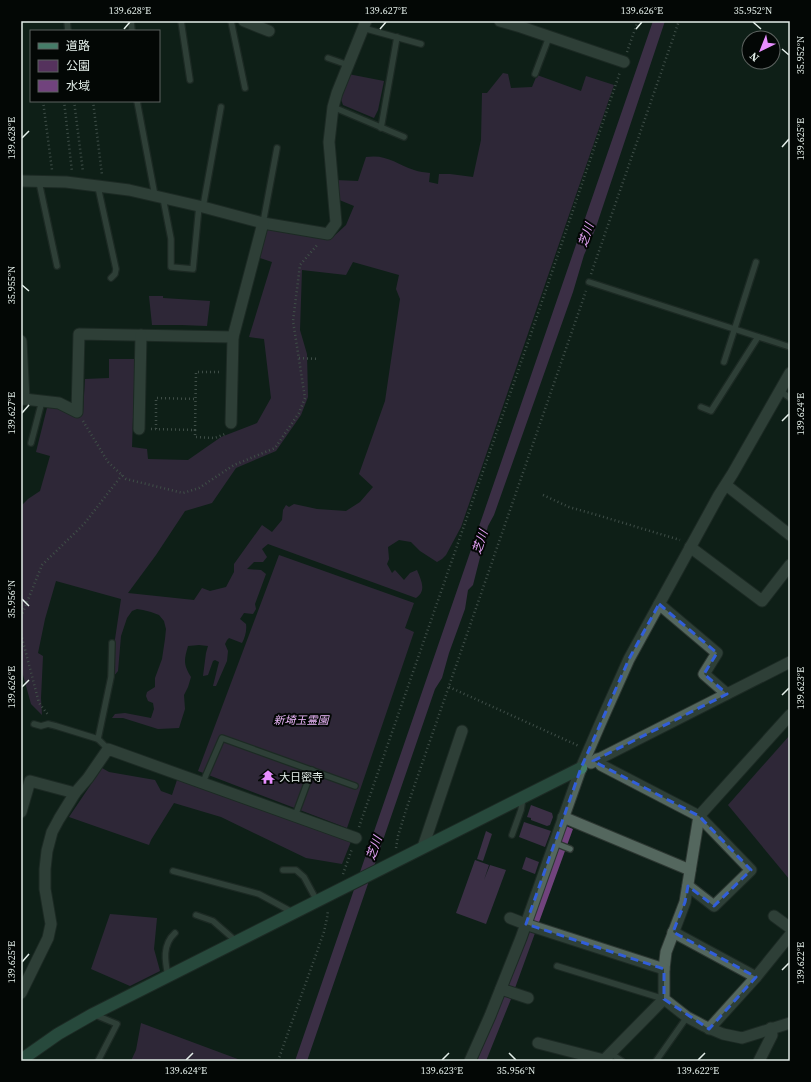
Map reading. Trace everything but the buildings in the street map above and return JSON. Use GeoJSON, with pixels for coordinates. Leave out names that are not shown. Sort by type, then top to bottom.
{"type":"FeatureCollection","features":[{"type":"Feature","properties":{"kind":"street"},"geometry":{"type":"LineString","coordinates":[[244,21],[269,30]]}},
{"type":"Feature","properties":{"kind":"street"},"geometry":{"type":"LineString","coordinates":[[500,21],[624,62]]}},
{"type":"Feature","properties":{"kind":"street"},"geometry":{"type":"LineString","coordinates":[[21,181],[85,184],[129,190],[263,223],[328,234],[336,223],[329,142],[333,108],[337,93],[365,25]]}},
{"type":"Feature","properties":{"kind":"street"},"geometry":{"type":"LineString","coordinates":[[231,423],[233,337],[263,223]]}},
{"type":"Feature","properties":{"kind":"street"},"geometry":{"type":"LineString","coordinates":[[21,341],[22,399],[59,403],[77,412],[79,334],[233,337]]}},
{"type":"Feature","properties":{"kind":"street"},"geometry":{"type":"LineString","coordinates":[[139,429],[141,335]]}},
{"type":"Feature","properties":{"kind":"street"},"geometry":{"type":"LineString","coordinates":[[470,1061],[502,989],[581,768],[629,659],[691,545],[790,373]]}},
{"type":"Feature","properties":{"kind":"street"},"geometry":{"type":"LineString","coordinates":[[726,485],[790,534]]}},
{"type":"Feature","properties":{"kind":"street"},"geometry":{"type":"LineString","coordinates":[[691,545],[762,601],[790,565]]}},
{"type":"Feature","properties":{"kind":"street"},"geometry":{"type":"LineString","coordinates":[[659,604],[717,653],[704,674],[727,694]]}},
{"type":"Feature","properties":{"kind":"street"},"geometry":{"type":"LineString","coordinates":[[21,1060],[58,1034],[93,1014],[790,662]]}},
{"type":"Feature","properties":{"kind":"street"},"geometry":{"type":"LineString","coordinates":[[538,1043],[606,1058],[664,999],[664,969],[666,952],[685,902],[699,816],[790,715]]}},
{"type":"Feature","properties":{"kind":"street"},"geometry":{"type":"LineString","coordinates":[[423,848],[462,731]]}},
{"type":"Feature","properties":{"kind":"street"},"geometry":{"type":"LineString","coordinates":[[21,993],[48,938],[51,924],[45,869],[52,832],[75,794],[108,749],[356,838]]}},
{"type":"Feature","properties":{"kind":"street"},"geometry":{"type":"LineString","coordinates":[[597,759],[601,766],[699,816],[751,870],[714,906],[688,886]]}},
{"type":"Feature","properties":{"kind":"street"},"geometry":{"type":"LineString","coordinates":[[21,812],[30,781],[75,794]]}},
{"type":"Feature","properties":{"kind":"street"},"geometry":{"type":"LineString","coordinates":[[564,818],[690,870]]}},
{"type":"Feature","properties":{"kind":"street"},"geometry":{"type":"LineString","coordinates":[[774,916],[790,928]]}},
{"type":"Feature","properties":{"kind":"street"},"geometry":{"type":"LineString","coordinates":[[510,918],[664,969]]}},
{"type":"Feature","properties":{"kind":"street"},"geometry":{"type":"LineString","coordinates":[[673,932],[756,977]]}},
{"type":"Feature","properties":{"kind":"street"},"geometry":{"type":"LineString","coordinates":[[709,1028],[756,977],[790,935]]}},
{"type":"Feature","properties":{"kind":"street"},"geometry":{"type":"LineString","coordinates":[[502,989],[524,997]]}},
{"type":"Feature","properties":{"kind":"street"},"geometry":{"type":"LineString","coordinates":[[664,999],[687,1017],[723,1034],[742,1038],[790,1023]]}},
{"type":"Feature","properties":{"kind":"street"},"geometry":{"type":"LineString","coordinates":[[759,1061],[772,1035],[771,1028]]}},
{"type":"Feature","properties":{"kind":"lane"},"geometry":{"type":"LineString","coordinates":[[181,21],[190,80]]}},
{"type":"Feature","properties":{"kind":"lane"},"geometry":{"type":"LineString","coordinates":[[231,21],[245,88]]}},
{"type":"Feature","properties":{"kind":"lane"},"geometry":{"type":"LineString","coordinates":[[365,25],[421,44]]}},
{"type":"Feature","properties":{"kind":"lane"},"geometry":{"type":"LineString","coordinates":[[382,128],[397,37]]}},
{"type":"Feature","properties":{"kind":"lane"},"geometry":{"type":"LineString","coordinates":[[535,74],[549,37]]}},
{"type":"Feature","properties":{"kind":"lane"},"geometry":{"type":"LineString","coordinates":[[328,58],[348,65]]}},
{"type":"Feature","properties":{"kind":"lane"},"geometry":{"type":"LineString","coordinates":[[137,102],[170,240],[171,267],[193,269],[201,207],[221,107]]}},
{"type":"Feature","properties":{"kind":"lane"},"geometry":{"type":"LineString","coordinates":[[333,108],[404,137]]}},
{"type":"Feature","properties":{"kind":"lane"},"geometry":{"type":"LineString","coordinates":[[263,223],[277,148]]}},
{"type":"Feature","properties":{"kind":"lane"},"geometry":{"type":"LineString","coordinates":[[39,182],[57,266]]}},
{"type":"Feature","properties":{"kind":"lane"},"geometry":{"type":"LineString","coordinates":[[101,187],[116,269],[115,274],[110,278]]}},
{"type":"Feature","properties":{"kind":"lane"},"geometry":{"type":"LineString","coordinates":[[724,362],[756,262]]}},
{"type":"Feature","properties":{"kind":"lane"},"geometry":{"type":"LineString","coordinates":[[589,282],[790,347]]}},
{"type":"Feature","properties":{"kind":"lane"},"geometry":{"type":"LineString","coordinates":[[701,407],[710,411],[758,337]]}},
{"type":"Feature","properties":{"kind":"lane"},"geometry":{"type":"LineString","coordinates":[[780,391],[790,398]]}},
{"type":"Feature","properties":{"kind":"lane"},"geometry":{"type":"LineString","coordinates":[[31,443],[42,401]]}},
{"type":"Feature","properties":{"kind":"lane"},"geometry":{"type":"LineString","coordinates":[[98,739],[111,677],[112,643]]}},
{"type":"Feature","properties":{"kind":"lane"},"geometry":{"type":"LineString","coordinates":[[34,724],[41,726],[48,724],[98,739],[108,749]]}},
{"type":"Feature","properties":{"kind":"lane"},"geometry":{"type":"LineString","coordinates":[[203,782],[222,738],[355,786]]}},
{"type":"Feature","properties":{"kind":"lane"},"geometry":{"type":"LineString","coordinates":[[295,816],[312,770]]}},
{"type":"Feature","properties":{"kind":"lane"},"geometry":{"type":"LineString","coordinates":[[512,834],[521,810],[523,798]]}},
{"type":"Feature","properties":{"kind":"lane"},"geometry":{"type":"LineString","coordinates":[[555,843],[570,849]]}},
{"type":"Feature","properties":{"kind":"lane"},"geometry":{"type":"LineString","coordinates":[[173,870],[259,894],[294,913]]}},
{"type":"Feature","properties":{"kind":"lane"},"geometry":{"type":"LineString","coordinates":[[283,870],[296,870],[304,877],[317,902]]}},
{"type":"Feature","properties":{"kind":"lane"},"geometry":{"type":"LineString","coordinates":[[196,915],[213,921],[237,942]]}},
{"type":"Feature","properties":{"kind":"lane"},"geometry":{"type":"LineString","coordinates":[[168,976],[165,958],[166,945],[170,937],[175,933]]}},
{"type":"Feature","properties":{"kind":"lane"},"geometry":{"type":"LineString","coordinates":[[558,966],[664,999]]}},
{"type":"Feature","properties":{"kind":"lane"},"geometry":{"type":"LineString","coordinates":[[93,1014],[117,1024],[98,1061]]}},
{"type":"Feature","properties":{"kind":"lane"},"geometry":{"type":"LineString","coordinates":[[656,1061],[687,1017]]}},
{"type":"Feature","properties":{"kind":"lane"},"geometry":{"type":"LineString","coordinates":[[606,1058],[622,1061]]}},
{"type":"Feature","properties":{"kind":"path"},"geometry":{"type":"LineString","coordinates":[[278,1061],[324,932],[335,892],[356,838],[638,21]]}},
{"type":"Feature","properties":{"kind":"path"},"geometry":{"type":"LineString","coordinates":[[390,864],[404,816],[679,21]]}},
{"type":"Feature","properties":{"kind":"path"},"geometry":{"type":"LineString","coordinates":[[43,102],[53,173],[51,182]]}},
{"type":"Feature","properties":{"kind":"path"},"geometry":{"type":"LineString","coordinates":[[64,102],[73,183]]}},
{"type":"Feature","properties":{"kind":"path"},"geometry":{"type":"LineString","coordinates":[[74,102],[85,184]]}},
{"type":"Feature","properties":{"kind":"path"},"geometry":{"type":"LineString","coordinates":[[93,102],[101,187]]}},
{"type":"Feature","properties":{"kind":"path"},"geometry":{"type":"LineString","coordinates":[[77,412],[108,462],[126,479],[183,493],[199,488],[234,465],[275,448],[299,413],[305,398],[300,358],[293,321],[300,265],[317,246]]}},
{"type":"Feature","properties":{"kind":"path"},"geometry":{"type":"LineString","coordinates":[[300,358],[319,359]]}},
{"type":"Feature","properties":{"kind":"path"},"geometry":{"type":"LineString","coordinates":[[231,423],[224,435],[215,438],[195,437],[196,372],[232,371]]}},
{"type":"Feature","properties":{"kind":"path"},"geometry":{"type":"LineString","coordinates":[[156,429],[156,398],[196,399]]}},
{"type":"Feature","properties":{"kind":"path"},"geometry":{"type":"LineString","coordinates":[[139,429],[195,430]]}},
{"type":"Feature","properties":{"kind":"path"},"geometry":{"type":"LineString","coordinates":[[21,617],[42,565],[84,524],[122,475]]}},
{"type":"Feature","properties":{"kind":"path"},"geometry":{"type":"LineString","coordinates":[[543,495],[569,507],[691,545]]}},
{"type":"Feature","properties":{"kind":"path"},"geometry":{"type":"LineString","coordinates":[[21,634],[39,703],[56,726]]}},
{"type":"Feature","properties":{"kind":"path"},"geometry":{"type":"LineString","coordinates":[[449,687],[589,750]]}},
{"type":"Feature","properties":{"kind":"highlighted area"},"geometry":{"type":"Polygon","coordinates":[[[659,604],[717,653],[704,674],[727,694],[593,761],[699,816],[751,870],[714,906],[688,886],[685,902],[673,932],[756,977],[709,1029],[664,999],[664,969],[526,924],[581,768],[629,659],[659,604]]]}},
{"type":"Feature","properties":{"kind":"green space"},"geometry":{"type":"Polygon","coordinates":[[[503,73],[508,74],[511,88],[532,87],[537,75],[581,91],[586,76],[614,85],[461,527],[446,555],[437,562],[420,551],[411,542],[399,540],[388,547],[389,559],[387,564],[392,573],[395,570],[404,580],[410,573],[417,570],[422,585],[419,595],[416,598],[268,544],[262,549],[267,557],[263,562],[254,562],[247,569],[261,570],[266,574],[255,604],[256,609],[253,614],[244,613],[240,619],[246,624],[246,634],[242,643],[229,638],[227,640],[225,644],[228,651],[227,661],[216,686],[213,686],[219,662],[215,660],[213,661],[208,675],[203,676],[208,646],[188,646],[185,662],[191,677],[184,695],[185,709],[179,728],[158,729],[123,718],[112,718],[115,714],[125,713],[151,718],[154,709],[153,703],[148,701],[146,696],[147,692],[155,687],[155,678],[162,659],[166,629],[164,621],[159,615],[151,612],[137,609],[132,611],[127,618],[121,636],[118,671],[113,677],[114,646],[121,599],[56,581],[45,619],[38,653],[43,656],[41,698],[42,715],[31,704],[21,668],[21,506],[40,491],[50,456],[36,452],[48,404],[75,415],[83,413],[85,379],[109,378],[109,359],[135,359],[132,447],[147,449],[148,459],[188,460],[221,437],[257,423],[271,398],[264,339],[249,337],[272,262],[260,258],[267,227],[333,237],[346,225],[354,206],[337,199],[335,180],[358,181],[366,157],[373,156],[386,158],[416,171],[430,173],[429,182],[438,184],[439,174],[473,177],[481,140],[482,93],[487,93],[503,73]],[[353,262],[346,275],[302,270],[300,330],[307,354],[308,397],[301,415],[276,451],[236,468],[212,503],[185,511],[156,555],[128,593],[194,600],[202,588],[210,591],[226,587],[234,572],[234,564],[262,525],[272,532],[282,520],[283,510],[286,505],[289,507],[294,504],[317,509],[346,511],[360,502],[373,487],[359,474],[385,401],[400,299],[396,289],[399,275],[353,262]]]}},
{"type":"Feature","properties":{"kind":"green space"},"geometry":{"type":"Polygon","coordinates":[[[348,74],[384,81],[378,110],[374,118],[343,105],[340,96],[348,74]]]}},
{"type":"Feature","properties":{"kind":"green space"},"geometry":{"type":"Polygon","coordinates":[[[149,296],[210,301],[207,326],[152,325],[149,296]]]}},
{"type":"Feature","properties":{"kind":"green space","name":"新埼玉霊園"},"geometry":{"type":"Polygon","coordinates":[[[279,555],[414,603],[405,628],[414,632],[347,828],[198,771],[279,555]]]}},
{"type":"Feature","properties":{"kind":"green space"},"geometry":{"type":"Polygon","coordinates":[[[790,735],[790,880],[728,805],[790,735]]]}},
{"type":"Feature","properties":{"kind":"green space"},"geometry":{"type":"Polygon","coordinates":[[[102,768],[109,772],[155,780],[161,791],[172,795],[178,777],[352,839],[342,864],[306,858],[221,817],[174,803],[149,845],[69,817],[102,768]]]}},
{"type":"Feature","properties":{"kind":"green space"},"geometry":{"type":"Polygon","coordinates":[[[110,914],[157,918],[154,949],[160,971],[130,986],[91,969],[110,914]]]}},
{"type":"Feature","properties":{"kind":"green space"},"geometry":{"type":"Polygon","coordinates":[[[141,1023],[243,1061],[131,1061],[136,1050],[141,1023]]]}},
{"type":"Feature","properties":{"kind":"water","name":"芝川"},"geometry":{"type":"Polygon","coordinates":[[[653,21],[665,21],[595,230],[584,255],[573,292],[494,515],[488,526],[473,585],[468,590],[465,609],[449,653],[442,678],[435,689],[307,1061],[295,1061],[653,21]]]}},
{"type":"Feature","properties":{"kind":"water"},"geometry":{"type":"Polygon","coordinates":[[[531,805],[552,813],[553,817],[550,825],[547,826],[527,817],[531,805]]]}},
{"type":"Feature","properties":{"kind":"water"},"geometry":{"type":"Polygon","coordinates":[[[524,822],[551,831],[545,847],[519,837],[524,822]]]}},
{"type":"Feature","properties":{"kind":"water"},"geometry":{"type":"Polygon","coordinates":[[[566,826],[573,829],[511,999],[486,1061],[477,1061],[534,915],[566,826]]]}},
{"type":"Feature","properties":{"kind":"water"},"geometry":{"type":"Polygon","coordinates":[[[486,831],[492,834],[483,861],[477,859],[486,831]]]}},
{"type":"Feature","properties":{"kind":"water"},"geometry":{"type":"Polygon","coordinates":[[[526,857],[539,862],[535,874],[522,869],[526,857]]]}},
{"type":"Feature","properties":{"kind":"water"},"geometry":{"type":"Polygon","coordinates":[[[475,860],[489,865],[484,880],[490,865],[506,870],[486,924],[456,913],[475,860]]]}},
{"type":"Feature","properties":{"kind":"place","name":"大日密寺"},"geometry":{"type":"Point","coordinates":[268,777]}}]}
